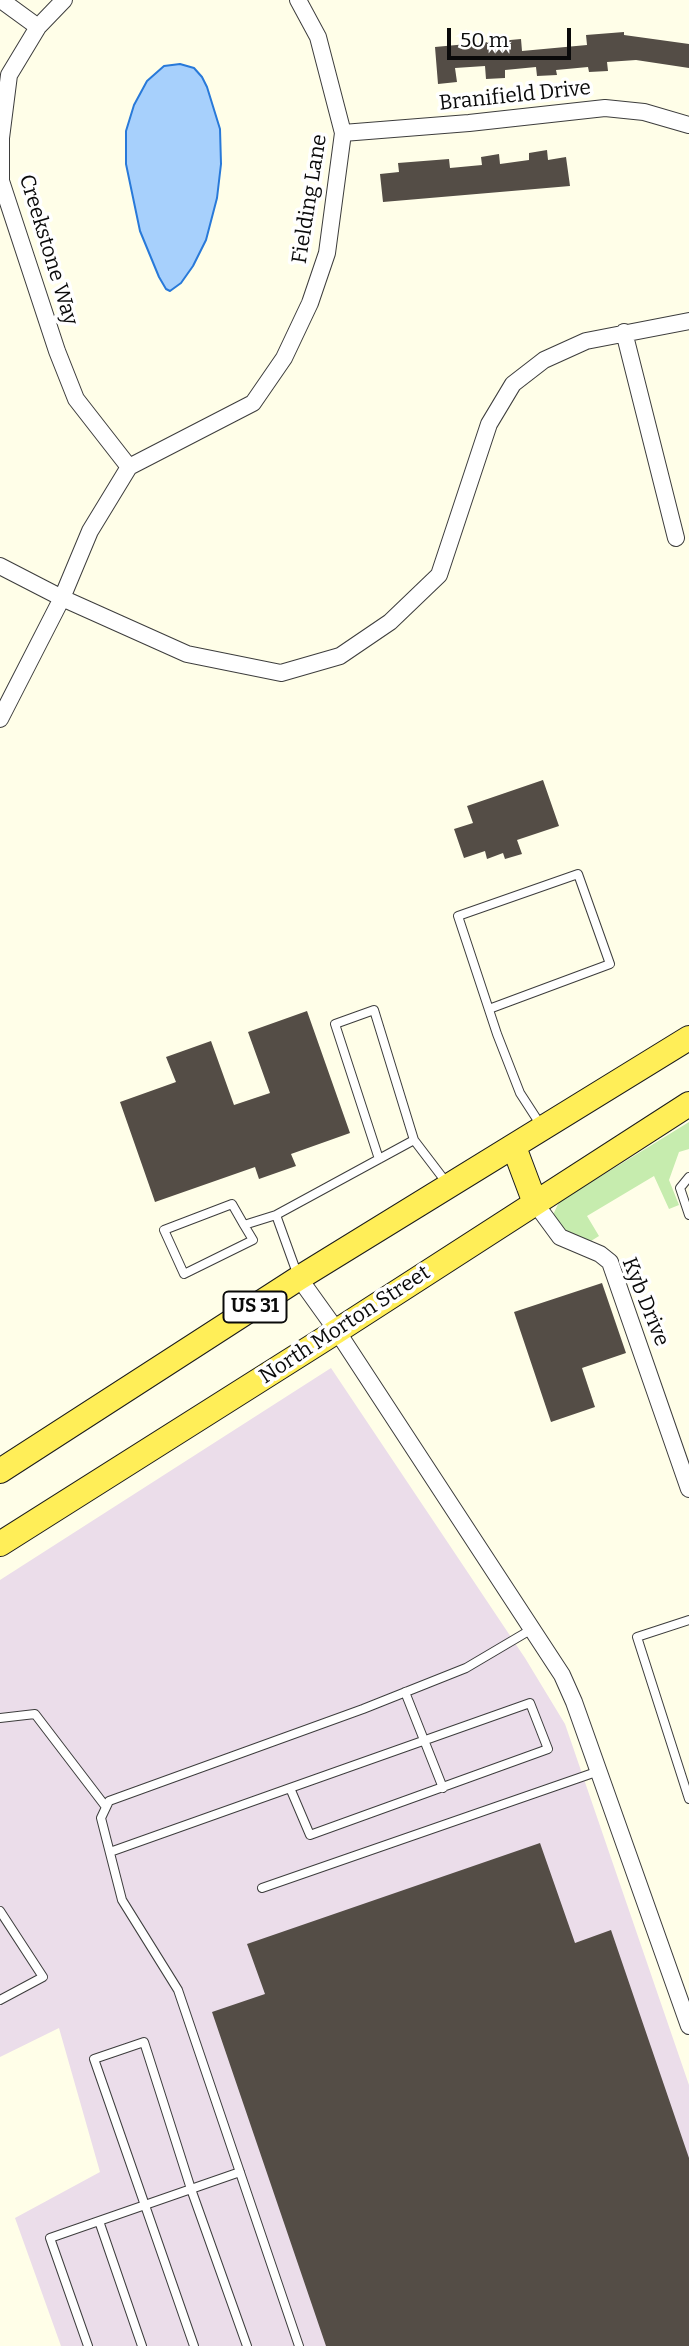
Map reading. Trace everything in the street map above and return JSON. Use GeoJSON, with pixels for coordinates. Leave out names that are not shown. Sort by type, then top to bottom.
{"type":"FeatureCollection","features":[{"type":"Feature","properties":{"kind":"main road","name":"US 31"},"geometry":{"type":"LineString","coordinates":[[0,1471],[299,1278],[689,1038]]}},
{"type":"Feature","properties":{"kind":"main road","name":"North Morton Street"},"geometry":{"type":"LineString","coordinates":[[0,1544],[689,1104]]}},
{"type":"Feature","properties":{"kind":"main road"},"geometry":{"type":"LineString","coordinates":[[514,1147],[535,1203]]}},
{"type":"Feature","properties":{"kind":"street"},"geometry":{"type":"LineString","coordinates":[[1,0],[38,26]]}},
{"type":"Feature","properties":{"kind":"street","name":"Creekstone Way"},"geometry":{"type":"LineString","coordinates":[[64,0],[38,26],[9,75],[1,138],[1,181],[57,351],[76,399],[129,467]]}},
{"type":"Feature","properties":{"kind":"street","name":"Fielding Lane"},"geometry":{"type":"LineString","coordinates":[[129,467],[253,403],[284,358],[310,303],[327,253],[343,133],[318,37],[299,0]]}},
{"type":"Feature","properties":{"kind":"street","name":"Branifield Drive"},"geometry":{"type":"LineString","coordinates":[[343,133],[605,108],[644,112],[689,125]]}},
{"type":"Feature","properties":{"kind":"street"},"geometry":{"type":"LineString","coordinates":[[0,566],[62,598],[187,654],[281,673],[340,656],[390,622],[439,575],[489,424],[513,384],[544,360],[586,341],[689,321]]}},
{"type":"Feature","properties":{"kind":"street"},"geometry":{"type":"LineString","coordinates":[[625,332],[676,538]]}},
{"type":"Feature","properties":{"kind":"street"},"geometry":{"type":"LineString","coordinates":[[0,719],[62,598],[90,531],[129,467]]}},
{"type":"Feature","properties":{"kind":"street","name":"Kyb Drive"},"geometry":{"type":"LineString","coordinates":[[535,1203],[559,1237],[600,1254],[610,1262],[689,1489]]}},
{"type":"Feature","properties":{"kind":"street"},"geometry":{"type":"LineString","coordinates":[[299,1278],[534,1628],[562,1675],[599,1771],[689,2026]]}},
{"type":"Feature","properties":{"kind":"lane"},"geometry":{"type":"LineString","coordinates":[[489,1009],[610,964],[578,874],[458,916],[489,1009],[520,1093],[544,1129]]}},
{"type":"Feature","properties":{"kind":"lane"},"geometry":{"type":"LineString","coordinates":[[379,1159],[335,1024],[374,1010],[414,1140],[450,1187]]}},
{"type":"Feature","properties":{"kind":"lane"},"geometry":{"type":"LineString","coordinates":[[244,1224],[276,1214],[414,1140]]}},
{"type":"Feature","properties":{"kind":"lane"},"geometry":{"type":"LineString","coordinates":[[689,1177],[680,1188],[689,1215]]}},
{"type":"Feature","properties":{"kind":"lane"},"geometry":{"type":"LineString","coordinates":[[232,1204],[244,1224],[253,1240],[184,1274],[164,1230],[232,1204]]}},
{"type":"Feature","properties":{"kind":"lane"},"geometry":{"type":"LineString","coordinates":[[276,1214],[299,1278]]}},
{"type":"Feature","properties":{"kind":"lane"},"geometry":{"type":"LineString","coordinates":[[689,1620],[636,1637],[689,1798]]}},
{"type":"Feature","properties":{"kind":"lane"},"geometry":{"type":"LineString","coordinates":[[299,2346],[178,1990],[122,1900],[101,1818],[108,1801],[466,1668],[534,1628]]}},
{"type":"Feature","properties":{"kind":"lane"},"geometry":{"type":"LineString","coordinates":[[405,1692],[443,1787]]}},
{"type":"Feature","properties":{"kind":"lane"},"geometry":{"type":"LineString","coordinates":[[110,1852],[290,1788],[530,1703],[548,1749],[310,1835],[290,1788]]}},
{"type":"Feature","properties":{"kind":"lane"},"geometry":{"type":"LineString","coordinates":[[0,1718],[35,1714],[106,1807]]}},
{"type":"Feature","properties":{"kind":"lane"},"geometry":{"type":"LineString","coordinates":[[262,1888],[599,1771]]}},
{"type":"Feature","properties":{"kind":"lane"},"geometry":{"type":"LineString","coordinates":[[0,1911],[43,1977],[0,2000]]}},
{"type":"Feature","properties":{"kind":"lane"},"geometry":{"type":"LineString","coordinates":[[194,2346],[94,2059],[144,2042],[191,2189],[247,2346]]}},
{"type":"Feature","properties":{"kind":"lane"},"geometry":{"type":"LineString","coordinates":[[88,2346],[50,2238],[240,2172]]}},
{"type":"Feature","properties":{"kind":"lane"},"geometry":{"type":"LineString","coordinates":[[99,2221],[142,2346]]}},
{"type":"Feature","properties":{"kind":"shaded area"},"geometry":{"type":"Polygon","coordinates":[[[331,1368],[525,1658],[565,1724],[689,2085],[689,2346],[61,2346],[15,2218],[100,2172],[59,2028],[0,2057],[0,1580],[331,1368]]]}},
{"type":"Feature","properties":{"kind":"green space"},"geometry":{"type":"Polygon","coordinates":[[[689,1122],[689,1149],[679,1152],[669,1180],[679,1205],[669,1209],[654,1176],[587,1216],[599,1236],[591,1241],[560,1232],[552,1217],[559,1202],[689,1122]]]}},
{"type":"Feature","properties":{"kind":"water"},"geometry":{"type":"Polygon","coordinates":[[[180,64],[194,68],[207,87],[220,129],[221,164],[217,198],[206,240],[181,283],[170,291],[159,277],[140,231],[126,164],[126,131],[134,105],[147,81],[164,66],[180,64]]]}},
{"type":"Feature","properties":{"kind":"building"},"geometry":{"type":"Polygon","coordinates":[[[624,32],[624,35],[689,44],[689,68],[636,60],[607,62],[608,71],[589,72],[588,67],[556,70],[557,75],[537,76],[536,67],[505,70],[505,78],[486,79],[485,66],[455,68],[457,82],[438,84],[435,47],[521,39],[522,51],[587,45],[586,35],[624,32]]]}},
{"type":"Feature","properties":{"kind":"building"},"geometry":{"type":"Polygon","coordinates":[[[547,150],[548,160],[566,157],[570,186],[383,202],[380,174],[399,172],[398,163],[449,159],[450,168],[482,165],[481,157],[499,154],[500,164],[529,160],[529,153],[547,150]]]}},
{"type":"Feature","properties":{"kind":"building"},"geometry":{"type":"Polygon","coordinates":[[[543,780],[559,826],[517,840],[522,854],[505,859],[503,853],[487,859],[485,851],[464,858],[454,829],[473,823],[467,806],[543,780]]]}},
{"type":"Feature","properties":{"kind":"building"},"geometry":{"type":"Polygon","coordinates":[[[307,1011],[350,1133],[291,1154],[296,1166],[259,1179],[255,1167],[155,1202],[120,1102],[176,1082],[166,1057],[211,1041],[234,1105],[270,1093],[248,1032],[307,1011]]]}},
{"type":"Feature","properties":{"kind":"building"},"geometry":{"type":"Polygon","coordinates":[[[602,1283],[626,1353],[582,1368],[595,1407],[551,1422],[514,1312],[602,1283]]]}},
{"type":"Feature","properties":{"kind":"building"},"geometry":{"type":"Polygon","coordinates":[[[540,1843],[575,1943],[611,1930],[689,2158],[689,2346],[326,2346],[212,2012],[265,1994],[247,1944],[540,1843]]]}}]}
